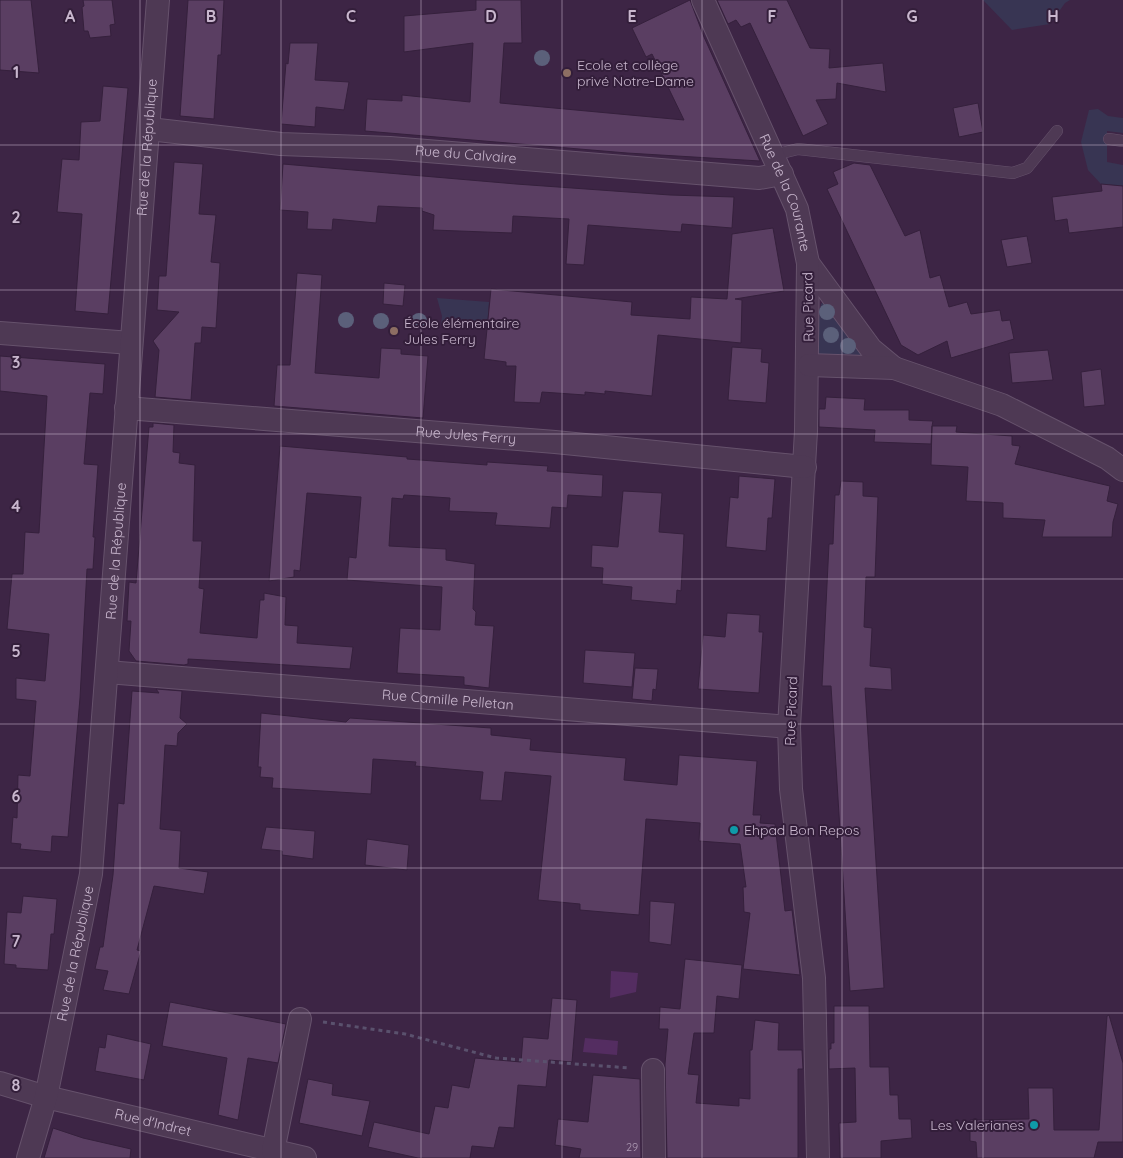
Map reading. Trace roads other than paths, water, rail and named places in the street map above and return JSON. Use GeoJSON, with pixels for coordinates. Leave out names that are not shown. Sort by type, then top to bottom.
{"type":"FeatureCollection","features":[{"type":"Feature","properties":{"kind":"street","name":"Rue de la République"},"geometry":{"type":"LineString","coordinates":[[28,1158],[46,1097],[91,874],[158,0]]}},
{"type":"Feature","properties":{"kind":"street","name":"Rue de la Courante"},"geometry":{"type":"LineString","coordinates":[[703,0],[797,209],[808,263],[871,349],[894,368]]}},
{"type":"Feature","properties":{"kind":"street","name":"Rue du Calvaire"},"geometry":{"type":"LineString","coordinates":[[149,130],[281,144],[390,148],[759,178],[778,164]]}},
{"type":"Feature","properties":{"kind":"street","name":"Rue Picard"},"geometry":{"type":"LineString","coordinates":[[808,263],[809,365],[805,467],[789,727],[791,789],[814,978],[818,1158]]}},
{"type":"Feature","properties":{"kind":"street"},"geometry":{"type":"LineString","coordinates":[[0,333],[131,343]]}},
{"type":"Feature","properties":{"kind":"street","name":"Rue de la Courante"},"geometry":{"type":"LineString","coordinates":[[809,365],[894,368],[1002,405],[1107,458],[1123,470]]}},
{"type":"Feature","properties":{"kind":"street","name":"Rue Jules Ferry"},"geometry":{"type":"LineString","coordinates":[[126,408],[555,442],[805,467]]}},
{"type":"Feature","properties":{"kind":"street","name":"Rue Camille Pelletan"},"geometry":{"type":"LineString","coordinates":[[107,672],[789,727]]}},
{"type":"Feature","properties":{"kind":"street"},"geometry":{"type":"LineString","coordinates":[[273,1151],[300,1019]]}},
{"type":"Feature","properties":{"kind":"street"},"geometry":{"type":"LineString","coordinates":[[653,1070],[654,1158]]}},
{"type":"Feature","properties":{"kind":"street","name":"Rue d'Indret"},"geometry":{"type":"LineString","coordinates":[[0,1083],[46,1097],[305,1158]]}},
{"type":"Feature","properties":{"kind":"lane"},"geometry":{"type":"LineString","coordinates":[[778,164],[798,149],[1013,173],[1027,168],[1057,131]]}},
{"type":"Feature","properties":{"kind":"lane"},"geometry":{"type":"LineString","coordinates":[[1109,140],[1123,142]]}},
{"type":"Feature","properties":{"kind":"place","name":"Ecole et collège privé Notre-Dame"},"geometry":{"type":"Point","coordinates":[567,73]}},
{"type":"Feature","properties":{"kind":"place","name":"École élémentaire Jules Ferry"},"geometry":{"type":"Point","coordinates":[394,331]}},
{"type":"Feature","properties":{"kind":"place","name":"Ehpad Bon Repos"},"geometry":{"type":"Point","coordinates":[734,830]}},
{"type":"Feature","properties":{"kind":"place","name":"Les Valerianes"},"geometry":{"type":"Point","coordinates":[1034,1125]}}]}
